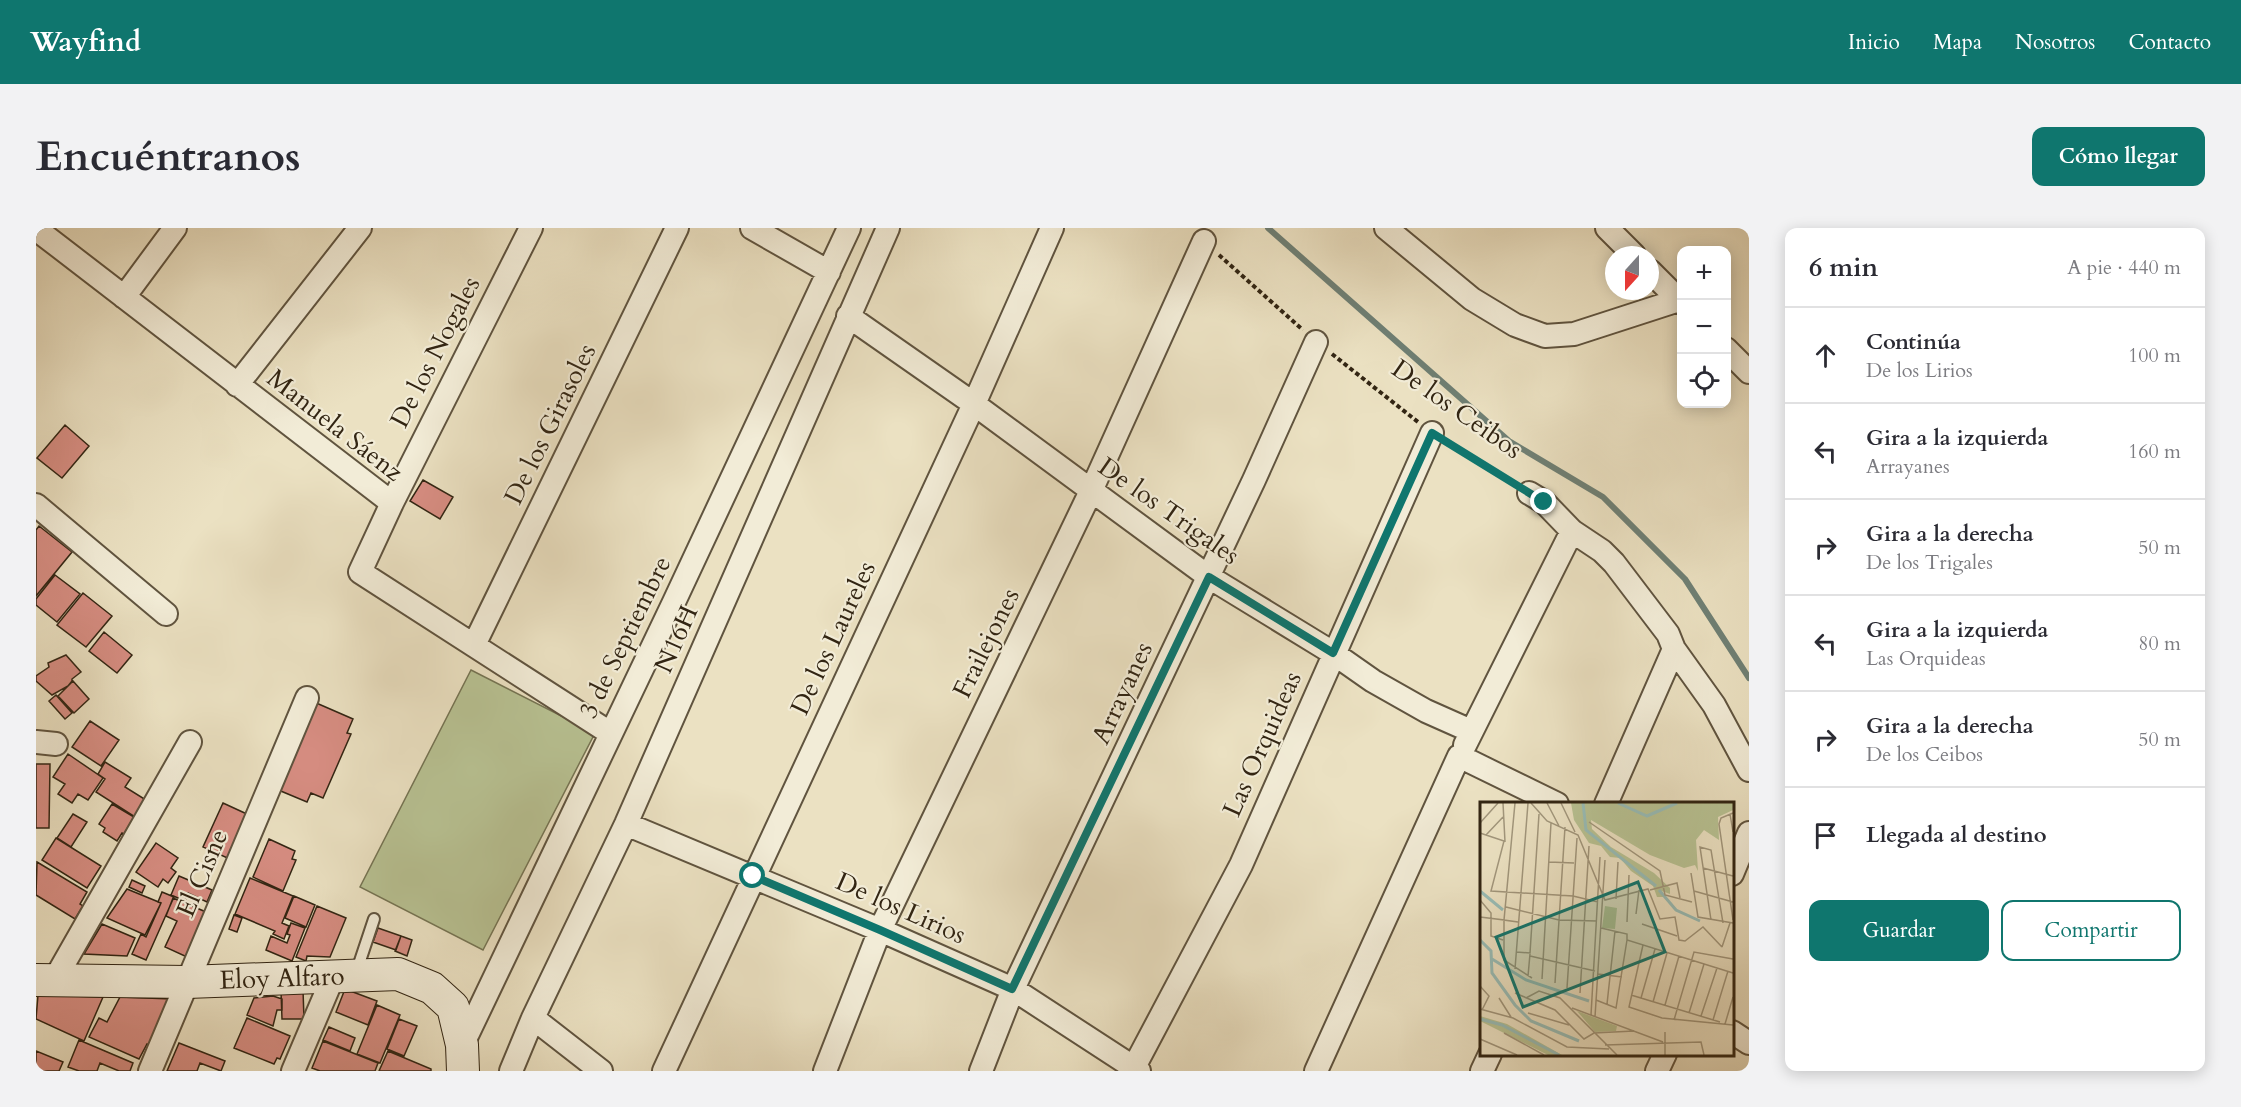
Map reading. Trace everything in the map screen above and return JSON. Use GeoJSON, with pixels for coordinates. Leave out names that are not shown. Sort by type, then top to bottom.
{"type":"FeatureCollection","features":[{"type":"Feature","properties":{"kind":"street"},"geometry":{"type":"LineString","coordinates":[[124,297],[175,228]]}},
{"type":"Feature","properties":{"kind":"street"},"geometry":{"type":"LineString","coordinates":[[237,385],[360,228]]}},
{"type":"Feature","properties":{"kind":"street","name":"De los Nogales"},"geometry":{"type":"LineString","coordinates":[[392,502],[531,228]]}},
{"type":"Feature","properties":{"kind":"street","name":"De los Girasoles"},"geometry":{"type":"LineString","coordinates":[[474,645],[677,228]]}},
{"type":"Feature","properties":{"kind":"street"},"geometry":{"type":"LineString","coordinates":[[752,228],[829,272]]}},
{"type":"Feature","properties":{"kind":"street","name":"3 de Septiembre"},"geometry":{"type":"LineString","coordinates":[[458,1062],[610,733],[849,228]]}},
{"type":"Feature","properties":{"kind":"street","name":"N16H"},"geometry":{"type":"LineString","coordinates":[[511,1071],[533,1017],[626,824],[888,228]]}},
{"type":"Feature","properties":{"kind":"street","name":"De los Laureles"},"geometry":{"type":"LineString","coordinates":[[664,1071],[974,404],[1052,228]]}},
{"type":"Feature","properties":{"kind":"street"},"geometry":{"type":"LineString","coordinates":[[1386,228],[1472,299],[1515,325],[1545,336],[1574,334],[1677,303]]}},
{"type":"Feature","properties":{"kind":"street"},"geometry":{"type":"LineString","coordinates":[[1607,228],[1625,246]]}},
{"type":"Feature","properties":{"kind":"street","name":"Manuela Sáenz"},"geometry":{"type":"LineString","coordinates":[[36,229],[392,502],[360,572],[610,733]]}},
{"type":"Feature","properties":{"kind":"street","name":"Frailejones"},"geometry":{"type":"LineString","coordinates":[[825,1071],[880,930],[1091,491],[1204,241]]}},
{"type":"Feature","properties":{"kind":"street"},"geometry":{"type":"LineString","coordinates":[[1659,280],[1678,300]]}},
{"type":"Feature","properties":{"kind":"street","name":"De los Trigales"},"geometry":{"type":"LineString","coordinates":[[848,316],[974,404],[1209,577],[1333,653],[1373,681],[1426,711],[1471,731]]}},
{"type":"Feature","properties":{"kind":"street","name":"Arrayanes"},"geometry":{"type":"LineString","coordinates":[[981,1071],[1012,989],[1209,577],[1316,342]]}},
{"type":"Feature","properties":{"kind":"street"},"geometry":{"type":"LineString","coordinates":[[1731,354],[1749,372]]}},
{"type":"Feature","properties":{"kind":"street","name":"Las Orquideas"},"geometry":{"type":"LineString","coordinates":[[1135,1070],[1241,864],[1432,433]]}},
{"type":"Feature","properties":{"kind":"street","name":"De los Ceibos"},"geometry":{"type":"LineString","coordinates":[[1529,493],[1544,502],[1572,531],[1602,551],[1614,563],[1659,620],[1674,649],[1714,705],[1749,770]]}},
{"type":"Feature","properties":{"kind":"street"},"geometry":{"type":"LineString","coordinates":[[36,505],[166,614]]}},
{"type":"Feature","properties":{"kind":"street"},"geometry":{"type":"LineString","coordinates":[[1316,1071],[1459,756],[1572,531]]}},
{"type":"Feature","properties":{"kind":"street"},"geometry":{"type":"LineString","coordinates":[[1607,802],[1674,649]]}},
{"type":"Feature","properties":{"kind":"street","name":"El Cisne"},"geometry":{"type":"LineString","coordinates":[[150,1071],[307,698]]}},
{"type":"Feature","properties":{"kind":"street"},"geometry":{"type":"LineString","coordinates":[[45,979],[190,742]]}},
{"type":"Feature","properties":{"kind":"street"},"geometry":{"type":"LineString","coordinates":[[1459,756],[1553,802]]}},
{"type":"Feature","properties":{"kind":"street","name":"De los Lirios"},"geometry":{"type":"LineString","coordinates":[[626,824],[880,930],[1012,989],[1135,1070]]}},
{"type":"Feature","properties":{"kind":"street"},"geometry":{"type":"LineString","coordinates":[[1734,869],[1749,833]]}},
{"type":"Feature","properties":{"kind":"street","name":"Eloy Alfaro"},"geometry":{"type":"LineString","coordinates":[[45,979],[187,982],[398,974],[432,988],[453,1007],[458,1062]]}},
{"type":"Feature","properties":{"kind":"street"},"geometry":{"type":"LineString","coordinates":[[293,1071],[344,976]]}},
{"type":"Feature","properties":{"kind":"street"},"geometry":{"type":"LineString","coordinates":[[533,1017],[601,1071]]}},
{"type":"Feature","properties":{"kind":"street"},"geometry":{"type":"LineString","coordinates":[[1734,1033],[1749,1043]]}},
{"type":"Feature","properties":{"kind":"street"},"geometry":{"type":"LineString","coordinates":[[1482,1071],[1489,1056]]}},
{"type":"Feature","properties":{"kind":"street"},"geometry":{"type":"LineString","coordinates":[[1657,1071],[1664,1056]]}},
{"type":"Feature","properties":{"kind":"lane"},"geometry":{"type":"LineString","coordinates":[[344,976],[374,919]]}},
{"type":"Feature","properties":{"kind":"path","name":"De los Ceibos"},"geometry":{"type":"LineString","coordinates":[[1204,241],[1316,342],[1432,433],[1529,493]]}},
{"type":"Feature","properties":{"kind":"green space"},"geometry":{"type":"Polygon","coordinates":[[[471,670],[595,733],[483,950],[360,887],[471,670]]]}},
{"type":"Feature","properties":{"kind":"building"},"geometry":{"type":"Polygon","coordinates":[[[65,425],[89,446],[62,478],[37,458],[65,425]]]}},
{"type":"Feature","properties":{"kind":"building"},"geometry":{"type":"Polygon","coordinates":[[[423,480],[453,497],[440,519],[410,501],[423,480]]]}},
{"type":"Feature","properties":{"kind":"building"},"geometry":{"type":"Polygon","coordinates":[[[39,526],[72,552],[36,596],[36,530],[39,526]]]}},
{"type":"Feature","properties":{"kind":"building"},"geometry":{"type":"Polygon","coordinates":[[[55,575],[80,594],[57,622],[36,605],[36,599],[55,575]]]}},
{"type":"Feature","properties":{"kind":"building"},"geometry":{"type":"Polygon","coordinates":[[[83,593],[112,616],[86,647],[57,625],[83,593]]]}},
{"type":"Feature","properties":{"kind":"building"},"geometry":{"type":"Polygon","coordinates":[[[104,632],[132,655],[117,673],[89,651],[104,632]]]}},
{"type":"Feature","properties":{"kind":"building"},"geometry":{"type":"Polygon","coordinates":[[[66,655],[81,672],[72,679],[68,686],[52,695],[36,681],[36,676],[49,667],[48,663],[66,655]]]}},
{"type":"Feature","properties":{"kind":"building"},"geometry":{"type":"Polygon","coordinates":[[[73,681],[89,699],[74,713],[58,696],[73,681]]]}},
{"type":"Feature","properties":{"kind":"building"},"geometry":{"type":"Polygon","coordinates":[[[56,695],[72,713],[65,719],[49,701],[56,695]]]}},
{"type":"Feature","properties":{"kind":"building"},"geometry":{"type":"Polygon","coordinates":[[[314,702],[353,719],[347,733],[351,734],[323,798],[311,793],[307,802],[276,789],[314,702]]]}},
{"type":"Feature","properties":{"kind":"building"},"geometry":{"type":"Polygon","coordinates":[[[90,721],[119,740],[101,766],[72,747],[90,721]]]}},
{"type":"Feature","properties":{"kind":"building"},"geometry":{"type":"Polygon","coordinates":[[[68,754],[103,778],[88,800],[78,794],[72,803],[58,794],[65,784],[53,777],[68,754]]]}},
{"type":"Feature","properties":{"kind":"building"},"geometry":{"type":"Polygon","coordinates":[[[105,762],[131,778],[125,787],[146,800],[135,817],[96,792],[105,779],[98,774],[105,762]]]}},
{"type":"Feature","properties":{"kind":"building"},"geometry":{"type":"Polygon","coordinates":[[[36,764],[50,764],[49,828],[36,828],[36,764]]]}},
{"type":"Feature","properties":{"kind":"building"},"geometry":{"type":"Polygon","coordinates":[[[223,803],[249,815],[234,861],[203,847],[223,803]]]}},
{"type":"Feature","properties":{"kind":"building"},"geometry":{"type":"Polygon","coordinates":[[[112,804],[134,817],[117,841],[103,832],[105,828],[99,824],[112,804]]]}},
{"type":"Feature","properties":{"kind":"building"},"geometry":{"type":"Polygon","coordinates":[[[73,814],[87,822],[71,847],[57,838],[73,814]]]}},
{"type":"Feature","properties":{"kind":"building"},"geometry":{"type":"Polygon","coordinates":[[[56,838],[101,866],[87,888],[42,860],[56,838]]]}},
{"type":"Feature","properties":{"kind":"building"},"geometry":{"type":"Polygon","coordinates":[[[269,839],[295,851],[292,859],[296,860],[283,891],[253,877],[269,839]]]}},
{"type":"Feature","properties":{"kind":"building"},"geometry":{"type":"Polygon","coordinates":[[[156,843],[178,858],[171,868],[176,872],[168,883],[163,879],[158,887],[136,872],[156,843]]]}},
{"type":"Feature","properties":{"kind":"building"},"geometry":{"type":"Polygon","coordinates":[[[37,862],[87,892],[80,904],[83,906],[75,919],[36,895],[37,862]]]}},
{"type":"Feature","properties":{"kind":"building"},"geometry":{"type":"Polygon","coordinates":[[[179,876],[212,890],[207,902],[188,893],[185,901],[171,895],[179,876]]]}},
{"type":"Feature","properties":{"kind":"building"},"geometry":{"type":"Polygon","coordinates":[[[250,878],[293,896],[282,923],[289,926],[284,939],[273,934],[275,931],[235,914],[250,878]]]}},
{"type":"Feature","properties":{"kind":"building"},"geometry":{"type":"Polygon","coordinates":[[[132,880],[145,886],[142,893],[129,887],[132,880]]]}},
{"type":"Feature","properties":{"kind":"building"},"geometry":{"type":"Polygon","coordinates":[[[127,889],[161,903],[145,935],[107,918],[127,889]]]}},
{"type":"Feature","properties":{"kind":"building"},"geometry":{"type":"Polygon","coordinates":[[[162,892],[174,897],[146,960],[132,954],[141,934],[146,937],[161,903],[158,902],[162,892]]]}},
{"type":"Feature","properties":{"kind":"building"},"geometry":{"type":"Polygon","coordinates":[[[294,896],[315,905],[306,927],[285,918],[294,896]]]}},
{"type":"Feature","properties":{"kind":"building"},"geometry":{"type":"Polygon","coordinates":[[[173,898],[206,912],[187,957],[165,947],[177,921],[166,916],[173,898]]]}},
{"type":"Feature","properties":{"kind":"building"},"geometry":{"type":"Polygon","coordinates":[[[317,906],[346,918],[330,957],[307,956],[306,961],[296,957],[317,906]]]}},
{"type":"Feature","properties":{"kind":"building"},"geometry":{"type":"Polygon","coordinates":[[[234,915],[242,918],[237,932],[229,929],[234,915]]]}},
{"type":"Feature","properties":{"kind":"building"},"geometry":{"type":"Polygon","coordinates":[[[291,923],[305,928],[292,961],[266,950],[271,936],[287,943],[291,923]]]}},
{"type":"Feature","properties":{"kind":"building"},"geometry":{"type":"Polygon","coordinates":[[[102,924],[135,938],[127,956],[84,954],[102,924]]]}},
{"type":"Feature","properties":{"kind":"building"},"geometry":{"type":"Polygon","coordinates":[[[378,928],[401,936],[396,950],[373,942],[378,928]]]}},
{"type":"Feature","properties":{"kind":"building"},"geometry":{"type":"Polygon","coordinates":[[[401,936],[412,940],[407,956],[395,951],[401,936]]]}},
{"type":"Feature","properties":{"kind":"building"},"geometry":{"type":"Polygon","coordinates":[[[345,989],[377,1001],[368,1025],[336,1012],[345,989]]]}},
{"type":"Feature","properties":{"kind":"building"},"geometry":{"type":"Polygon","coordinates":[[[303,990],[304,1019],[282,1019],[281,991],[303,990]]]}},
{"type":"Feature","properties":{"kind":"building"},"geometry":{"type":"Polygon","coordinates":[[[38,995],[103,997],[84,1041],[36,1019],[38,995]]]}},
{"type":"Feature","properties":{"kind":"building"},"geometry":{"type":"Polygon","coordinates":[[[273,996],[282,999],[282,1010],[277,1010],[273,1026],[247,1015],[254,998],[273,996]]]}},
{"type":"Feature","properties":{"kind":"building"},"geometry":{"type":"Polygon","coordinates":[[[120,997],[172,999],[154,1047],[147,1044],[139,1059],[89,1037],[99,1018],[107,1022],[120,997]]]}},
{"type":"Feature","properties":{"kind":"building"},"geometry":{"type":"Polygon","coordinates":[[[377,1005],[400,1015],[380,1063],[357,1054],[377,1005]]]}},
{"type":"Feature","properties":{"kind":"building"},"geometry":{"type":"Polygon","coordinates":[[[247,1018],[290,1036],[280,1059],[277,1058],[274,1064],[234,1048],[247,1018]]]}},
{"type":"Feature","properties":{"kind":"building"},"geometry":{"type":"Polygon","coordinates":[[[399,1019],[417,1026],[404,1056],[387,1049],[399,1019]]]}},
{"type":"Feature","properties":{"kind":"building"},"geometry":{"type":"Polygon","coordinates":[[[329,1027],[355,1038],[350,1051],[323,1040],[329,1027]]]}},
{"type":"Feature","properties":{"kind":"building"},"geometry":{"type":"Polygon","coordinates":[[[79,1040],[133,1063],[130,1071],[119,1071],[100,1063],[97,1071],[79,1071],[68,1067],[79,1040]]]}},
{"type":"Feature","properties":{"kind":"building"},"geometry":{"type":"Polygon","coordinates":[[[323,1041],[378,1063],[375,1071],[320,1071],[312,1068],[323,1041]]]}},
{"type":"Feature","properties":{"kind":"building"},"geometry":{"type":"Polygon","coordinates":[[[179,1043],[225,1061],[221,1071],[200,1063],[197,1071],[167,1071],[179,1043]]]}},
{"type":"Feature","properties":{"kind":"building"},"geometry":{"type":"Polygon","coordinates":[[[36,1051],[63,1062],[59,1071],[36,1071],[36,1051]]]}},
{"type":"Feature","properties":{"kind":"building"},"geometry":{"type":"Polygon","coordinates":[[[388,1051],[431,1069],[431,1071],[379,1071],[388,1051]]]}},
{"type":"Feature","properties":{"kind":"waterway"},"geometry":{"type":"LineString","coordinates":[[1268,228],[1509,441],[1603,497],[1685,579],[1749,678]]}},
{"type":"Feature","properties":{"kind":"route"},"geometry":{"type":"LineString","coordinates":[[753,876],[1012,989],[1209,577],[1333,653],[1432,433],[1544,502]]}}]}
